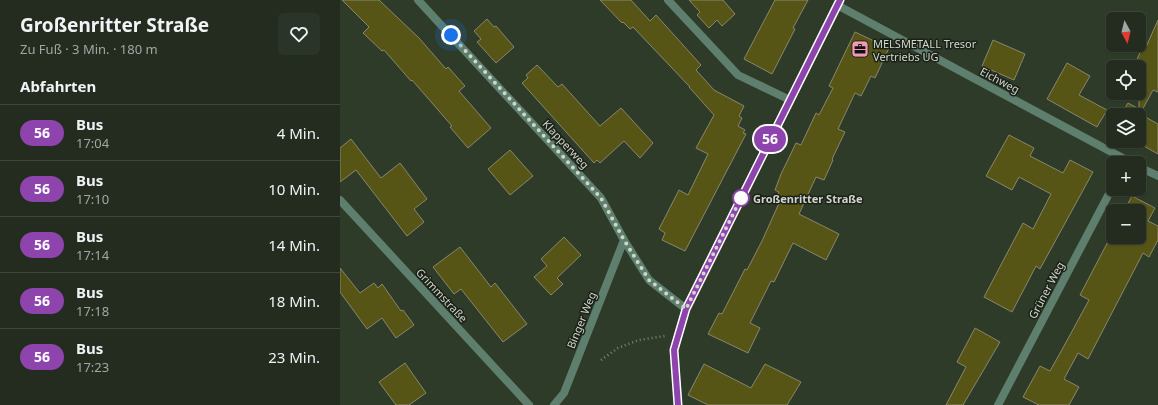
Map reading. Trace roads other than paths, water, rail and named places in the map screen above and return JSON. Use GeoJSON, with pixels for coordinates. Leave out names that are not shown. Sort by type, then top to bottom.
{"type":"FeatureCollection","features":[{"type":"Feature","properties":{"kind":"main road"},"geometry":{"type":"LineString","coordinates":[[678,405],[674,350],[686,309],[838,3]]}},
{"type":"Feature","properties":{"kind":"street","name":"Klapperweg"},"geometry":{"type":"LineString","coordinates":[[418,0],[601,198],[624,240],[649,280],[686,309]]}},
{"type":"Feature","properties":{"kind":"street"},"geometry":{"type":"LineString","coordinates":[[668,0],[738,75],[790,100]]}},
{"type":"Feature","properties":{"kind":"street","name":"Eichweg"},"geometry":{"type":"LineString","coordinates":[[838,3],[1117,156]]}},
{"type":"Feature","properties":{"kind":"street"},"geometry":{"type":"LineString","coordinates":[[1146,170],[1158,176]]}},
{"type":"Feature","properties":{"kind":"street","name":"Grüner Weg"},"geometry":{"type":"LineString","coordinates":[[998,405],[1108,196]]}},
{"type":"Feature","properties":{"kind":"street","name":"Grimmstraße"},"geometry":{"type":"LineString","coordinates":[[340,200],[529,405]]}},
{"type":"Feature","properties":{"kind":"street","name":"Binger Weg"},"geometry":{"type":"LineString","coordinates":[[554,405],[564,392],[624,240]]}},
{"type":"Feature","properties":{"kind":"place","name":"MELSMETALL Tresor Vertriebs UG"},"geometry":{"type":"Point","coordinates":[860,49]}},
{"type":"Feature","properties":{"kind":"place","name":"Großenritter Straße"},"geometry":{"type":"Point","coordinates":[741,198]}}]}
